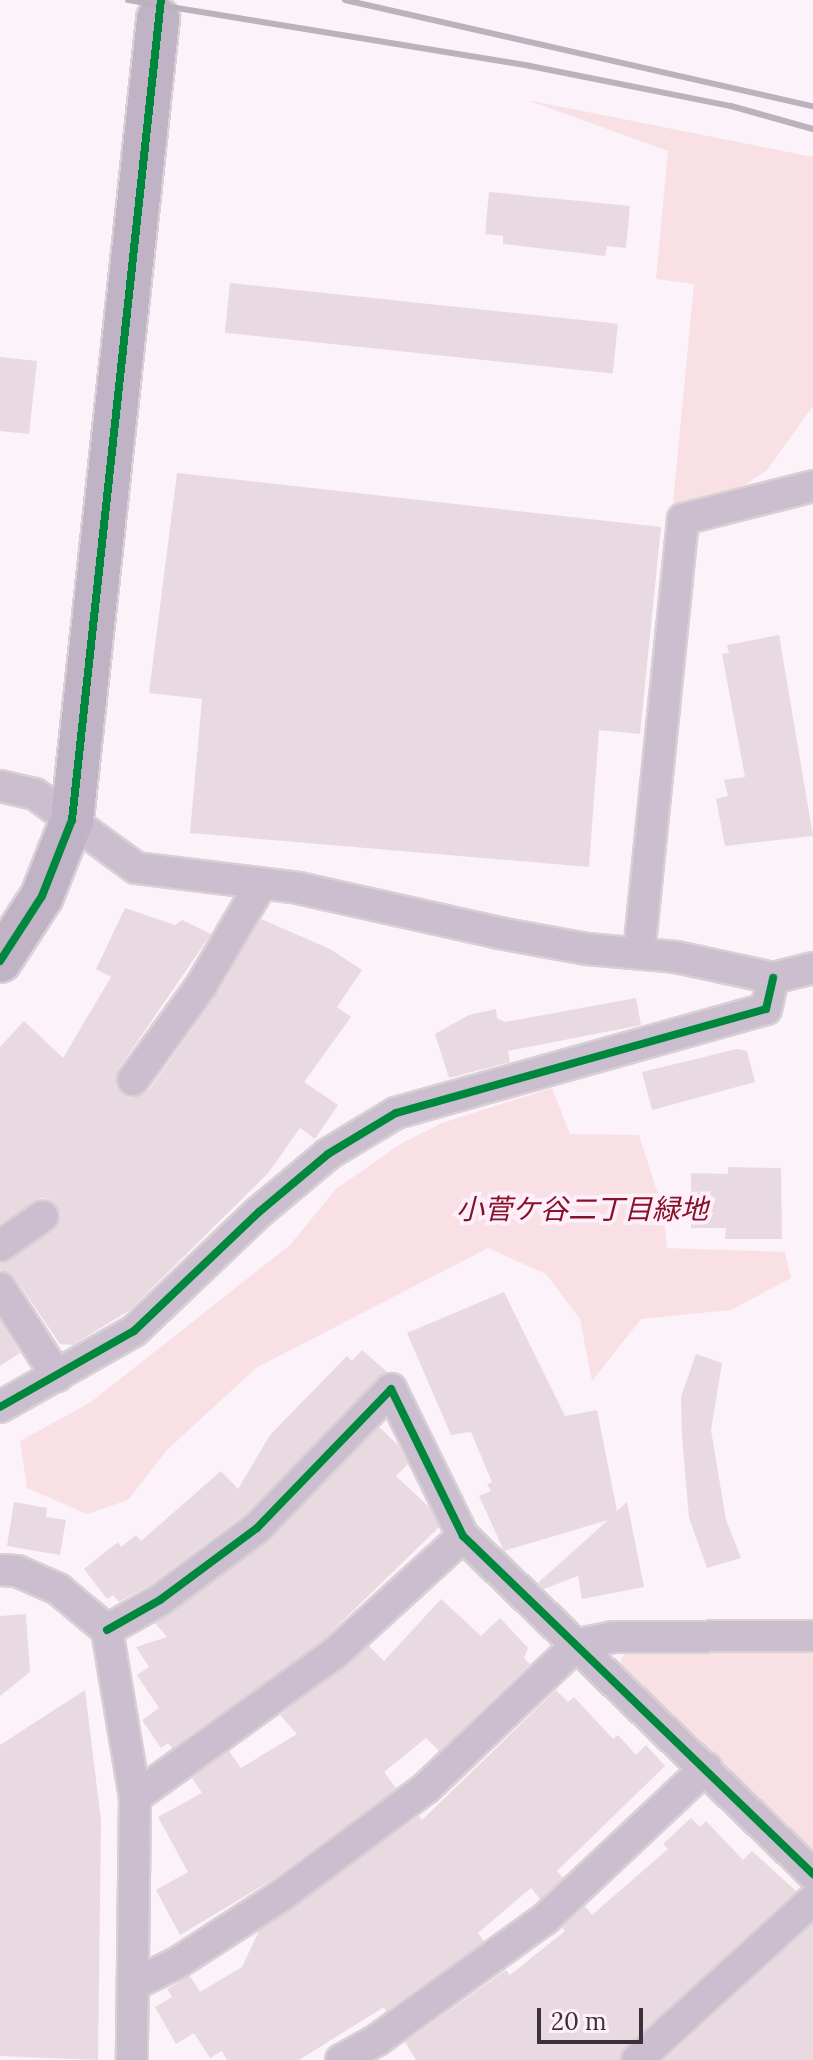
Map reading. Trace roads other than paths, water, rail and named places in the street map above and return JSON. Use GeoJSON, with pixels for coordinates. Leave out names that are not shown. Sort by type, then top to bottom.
{"type":"FeatureCollection","features":[{"type":"Feature","properties":{"kind":"street"},"geometry":{"type":"LineString","coordinates":[[0,961],[42,896],[72,820],[158,19]]}},
{"type":"Feature","properties":{"kind":"street"},"geometry":{"type":"LineString","coordinates":[[639,953],[683,519],[813,486]]}},
{"type":"Feature","properties":{"kind":"street"},"geometry":{"type":"LineString","coordinates":[[0,786],[35,794],[136,868],[261,884],[499,933],[639,953],[773,978],[813,968]]}},
{"type":"Feature","properties":{"kind":"street"},"geometry":{"type":"LineString","coordinates":[[133,1080],[201,986],[261,884]]}},
{"type":"Feature","properties":{"kind":"street"},"geometry":{"type":"LineString","coordinates":[[0,1407],[134,1331],[293,1183],[328,1154],[396,1113],[766,1009],[773,978]]}},
{"type":"Feature","properties":{"kind":"street"},"geometry":{"type":"LineString","coordinates":[[0,1246],[43,1216]]}},
{"type":"Feature","properties":{"kind":"street"},"geometry":{"type":"LineString","coordinates":[[0,1288],[57,1376]]}},
{"type":"Feature","properties":{"kind":"street"},"geometry":{"type":"LineString","coordinates":[[107,1630],[160,1600],[257,1528],[391,1389],[463,1536],[813,1874]]}},
{"type":"Feature","properties":{"kind":"street"},"geometry":{"type":"LineString","coordinates":[[135,1797],[335,1653],[463,1536]]}},
{"type":"Feature","properties":{"kind":"street"},"geometry":{"type":"LineString","coordinates":[[0,1570],[17,1571],[58,1589],[107,1630],[135,1797],[132,2060]]}},
{"type":"Feature","properties":{"kind":"street"},"geometry":{"type":"LineString","coordinates":[[134,1984],[177,1963],[282,1895],[426,1788],[578,1644],[613,1637],[813,1636]]}},
{"type":"Feature","properties":{"kind":"street"},"geometry":{"type":"LineString","coordinates":[[341,2060],[382,2050],[545,1919],[706,1768]]}},
{"type":"Feature","properties":{"kind":"street"},"geometry":{"type":"LineString","coordinates":[[637,2060],[813,1900]]}},
{"type":"Feature","properties":{"kind":"railway"},"geometry":{"type":"LineString","coordinates":[[128,0],[530,66],[731,106],[813,129]]}},
{"type":"Feature","properties":{"kind":"railway"},"geometry":{"type":"LineString","coordinates":[[345,0],[813,106]]}},
{"type":"Feature","properties":{"kind":"park label","name":"小菅ケ谷二丁目緑地"},"geometry":{"type":"Point","coordinates":[582,1209]}}]}
